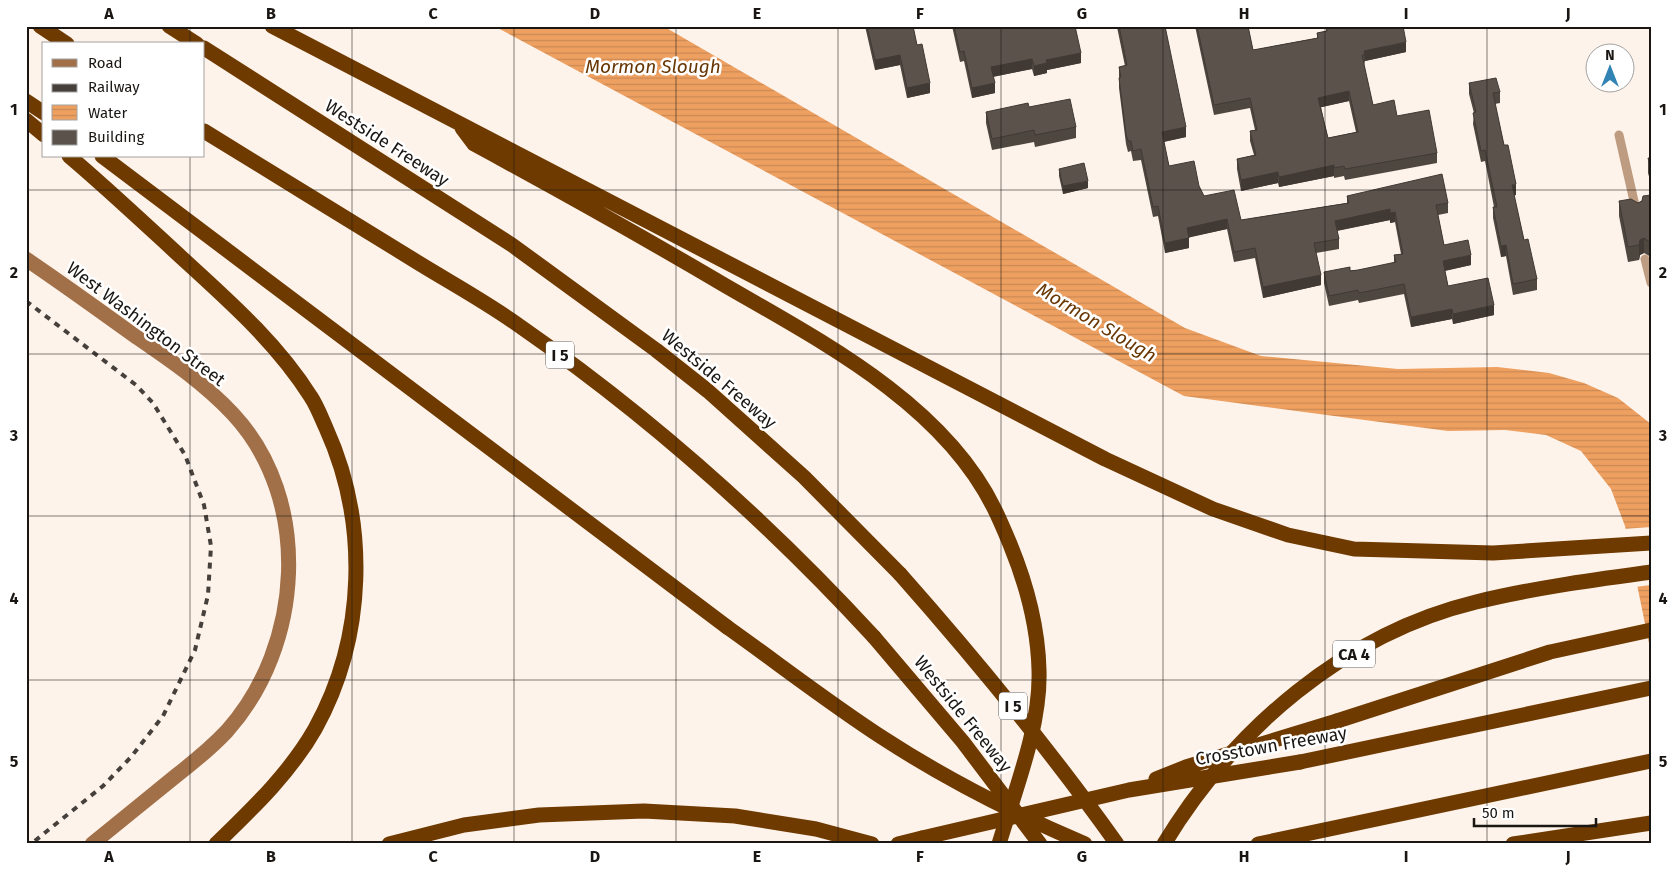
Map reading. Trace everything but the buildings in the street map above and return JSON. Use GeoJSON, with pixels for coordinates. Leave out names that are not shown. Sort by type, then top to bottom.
{"type":"FeatureCollection","features":[{"type":"Feature","properties":{"kind":"highway"},"geometry":{"type":"LineString","coordinates":[[40,26],[64,42]]}},
{"type":"Feature","properties":{"kind":"highway"},"geometry":{"type":"LineString","coordinates":[[169,26],[193,42]]}},
{"type":"Feature","properties":{"kind":"highway"},"geometry":{"type":"LineString","coordinates":[[277,29],[1105,459],[1213,509],[1288,535],[1354,549],[1493,554],[1651,543]]}},
{"type":"Feature","properties":{"kind":"highway","name":"Westside Freeway"},"geometry":{"type":"LineString","coordinates":[[205,49],[512,245],[656,350],[708,391],[804,477],[900,574],[948,628],[1039,738],[1117,844]]}},
{"type":"Feature","properties":{"kind":"highway"},"geometry":{"type":"LineString","coordinates":[[26,100],[42,112]]}},
{"type":"Feature","properties":{"kind":"highway"},"geometry":{"type":"LineString","coordinates":[[26,120],[42,133]]}},
{"type":"Feature","properties":{"kind":"highway"},"geometry":{"type":"LineString","coordinates":[[458,123],[474,144],[686,262],[853,362],[900,396],[933,426],[960,458],[994,506],[1018,564],[1028,597],[1039,670],[1038,693],[1029,743],[999,844]]}},
{"type":"Feature","properties":{"kind":"highway","name":"Westside Freeway"},"geometry":{"type":"LineString","coordinates":[[205,132],[519,325],[570,362],[678,449],[788,548],[874,636],[963,742],[1040,844]]}},
{"type":"Feature","properties":{"kind":"highway"},"geometry":{"type":"LineString","coordinates":[[71,158],[236,308],[279,352],[312,398],[335,447],[353,517],[357,576],[350,635],[335,687],[314,729],[288,768],[249,812],[216,844]]}},
{"type":"Feature","properties":{"kind":"highway"},"geometry":{"type":"LineString","coordinates":[[104,158],[727,627],[840,709],[930,767],[1028,818],[1085,844]]}},
{"type":"Feature","properties":{"kind":"highway","name":"CA 4"},"geometry":{"type":"LineString","coordinates":[[1164,844],[1180,817],[1212,774],[1246,736],[1277,708],[1334,665],[1376,641],[1440,613],[1475,602],[1651,572]]}},
{"type":"Feature","properties":{"kind":"highway"},"geometry":{"type":"LineString","coordinates":[[1129,790],[1186,767],[1338,721],[1550,652],[1647,631]]}},
{"type":"Feature","properties":{"kind":"highway","name":"Crosstown Freeway"},"geometry":{"type":"LineString","coordinates":[[898,844],[1129,790],[1300,762],[1651,688]]}},
{"type":"Feature","properties":{"kind":"highway"},"geometry":{"type":"LineString","coordinates":[[1258,844],[1649,761]]}},
{"type":"Feature","properties":{"kind":"highway"},"geometry":{"type":"LineString","coordinates":[[389,844],[464,825],[511,818],[539,815],[644,811],[695,812],[744,817],[816,830],[872,844]]}},
{"type":"Feature","properties":{"kind":"highway"},"geometry":{"type":"LineString","coordinates":[[1513,844],[1651,823]]}},
{"type":"Feature","properties":{"kind":"street","name":"West Washington Street"},"geometry":{"type":"LineString","coordinates":[[26,259],[186,372],[234,415],[264,460],[281,504],[287,537],[289,581],[286,607],[271,658],[255,693],[241,713],[211,747],[92,844]]}},
{"type":"Feature","properties":{"kind":"lane"},"geometry":{"type":"LineString","coordinates":[[1619,135],[1637,212]]}},
{"type":"Feature","properties":{"kind":"lane"},"geometry":{"type":"LineString","coordinates":[[1645,259],[1651,283]]}},
{"type":"Feature","properties":{"kind":"water","name":"Mormon Slough"},"geometry":{"type":"Polygon","coordinates":[[[494,26],[663,26],[1185,328],[1261,356],[1398,369],[1497,367],[1549,373],[1584,383],[1618,398],[1651,424],[1651,653],[1625,526],[1611,489],[1581,451],[1546,435],[1505,430],[1448,431],[1184,396],[494,26]]]}},
{"type":"Feature","properties":{"kind":"pier"},"geometry":{"type":"Polygon","coordinates":[[[1651,527],[1651,585],[1635,587],[1623,529],[1651,527]]]}},
{"type":"Feature","properties":{"kind":"railway"},"geometry":{"type":"LineString","coordinates":[[26,301],[136,385],[153,403],[185,455],[204,505],[211,546],[208,595],[195,650],[163,716],[131,757],[103,786],[31,844]]}}]}
